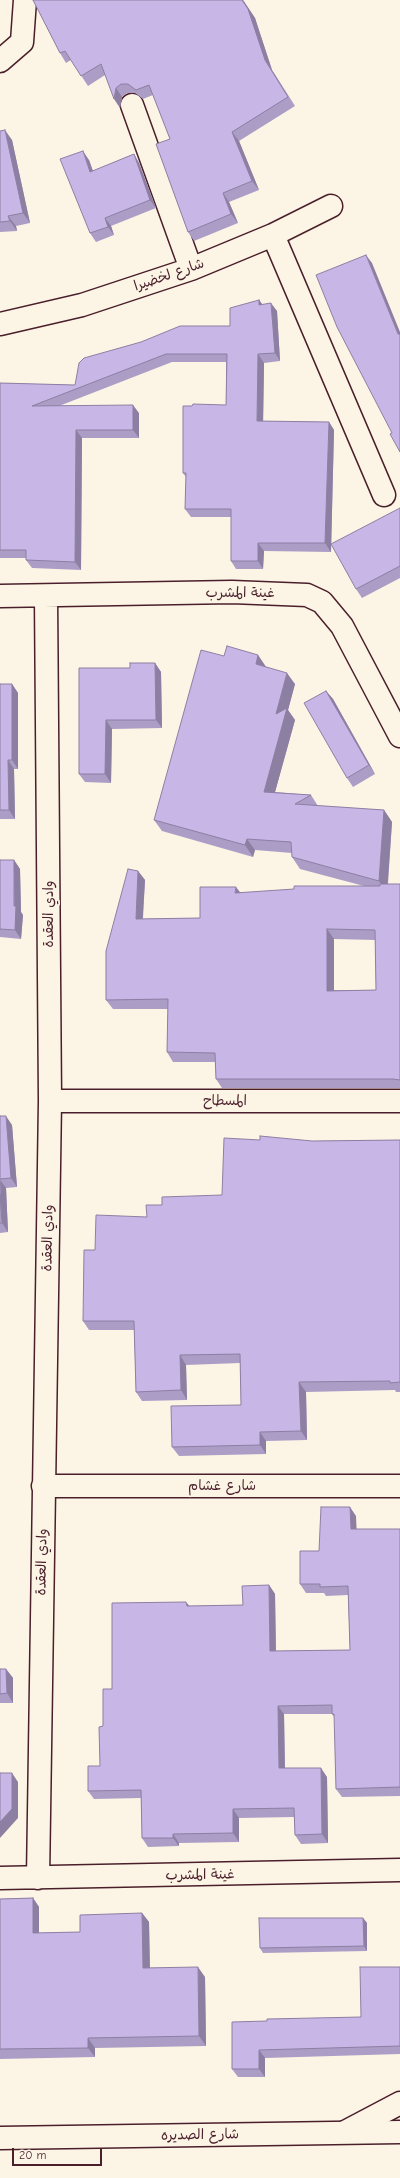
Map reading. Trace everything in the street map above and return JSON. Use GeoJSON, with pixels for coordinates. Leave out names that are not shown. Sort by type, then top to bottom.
{"type":"FeatureCollection","features":[{"type":"Feature","properties":{"kind":"street"},"geometry":{"type":"LineString","coordinates":[[0,61],[22,42],[25,0]]}},
{"type":"Feature","properties":{"kind":"street"},"geometry":{"type":"LineString","coordinates":[[132,105],[191,269]]}},
{"type":"Feature","properties":{"kind":"street","name":"شارع لخضيرا"},"geometry":{"type":"LineString","coordinates":[[0,324],[82,305],[191,269],[273,234],[331,206]]}},
{"type":"Feature","properties":{"kind":"street"},"geometry":{"type":"LineString","coordinates":[[273,234],[384,495]]}},
{"type":"Feature","properties":{"kind":"street","name":"غينة المشرب"},"geometry":{"type":"LineString","coordinates":[[0,596],[46,597],[232,592],[307,595],[322,602],[342,626],[400,736]]}},
{"type":"Feature","properties":{"kind":"street","name":"وادي العقدة"},"geometry":{"type":"LineString","coordinates":[[38,1878],[50,1101],[46,597]]}},
{"type":"Feature","properties":{"kind":"street","name":"المسطاح"},"geometry":{"type":"LineString","coordinates":[[50,1101],[400,1101]]}},
{"type":"Feature","properties":{"kind":"street","name":"شارع غشام"},"geometry":{"type":"LineString","coordinates":[[43,1486],[400,1486]]}},
{"type":"Feature","properties":{"kind":"street","name":"غينة المشرب"},"geometry":{"type":"LineString","coordinates":[[0,1878],[400,1870]]}},
{"type":"Feature","properties":{"kind":"street"},"geometry":{"type":"LineString","coordinates":[[345,2132],[400,2103]]}},
{"type":"Feature","properties":{"kind":"street","name":"شارع الصديره"},"geometry":{"type":"LineString","coordinates":[[0,2138],[400,2132]]}},
{"type":"Feature","properties":{"kind":"building"},"geometry":{"type":"Polygon","coordinates":[[[33,0],[242,0],[248,9],[265,60],[288,97],[232,132],[252,181],[223,193],[231,214],[188,232],[156,144],[170,139],[149,85],[136,90],[128,84],[121,84],[116,88],[114,99],[101,64],[81,76],[65,51],[60,53],[33,0]]]}},
{"type":"Feature","properties":{"kind":"building"},"geometry":{"type":"Polygon","coordinates":[[[5,130],[23,213],[8,216],[10,221],[0,222],[0,131],[5,130]]]}},
{"type":"Feature","properties":{"kind":"building"},"geometry":{"type":"Polygon","coordinates":[[[83,151],[90,172],[134,154],[150,200],[105,218],[108,227],[90,233],[60,159],[83,151]]]}},
{"type":"Feature","properties":{"kind":"building"},"geometry":{"type":"Polygon","coordinates":[[[366,255],[398,334],[400,334],[400,452],[390,434],[392,433],[337,327],[316,275],[366,255]]]}},
{"type":"Feature","properties":{"kind":"building"},"geometry":{"type":"Polygon","coordinates":[[[259,300],[259,305],[271,303],[275,353],[258,354],[257,421],[329,422],[325,543],[258,543],[258,561],[231,561],[231,509],[185,509],[186,473],[183,473],[183,406],[192,406],[193,404],[226,405],[227,354],[166,354],[32,406],[133,405],[133,430],[76,430],[75,562],[26,560],[26,550],[0,550],[0,383],[75,385],[79,363],[84,358],[141,342],[180,326],[230,326],[230,308],[259,300]]]}},
{"type":"Feature","properties":{"kind":"building"},"geometry":{"type":"Polygon","coordinates":[[[400,508],[400,566],[356,589],[331,544],[400,508]]]}},
{"type":"Feature","properties":{"kind":"building"},"geometry":{"type":"Polygon","coordinates":[[[227,646],[258,655],[256,664],[287,673],[276,714],[287,708],[264,792],[311,795],[295,804],[384,810],[379,881],[292,857],[291,842],[247,839],[245,845],[154,820],[201,650],[224,656],[227,646]]]}},
{"type":"Feature","properties":{"kind":"building"},"geometry":{"type":"Polygon","coordinates":[[[130,663],[155,663],[156,720],[106,720],[105,774],[79,774],[79,668],[130,668],[130,663]]]}},
{"type":"Feature","properties":{"kind":"building"},"geometry":{"type":"Polygon","coordinates":[[[0,684],[12,684],[12,760],[8,760],[9,810],[0,810],[0,684]]]}},
{"type":"Feature","properties":{"kind":"building"},"geometry":{"type":"Polygon","coordinates":[[[326,691],[369,765],[347,778],[304,703],[326,691]]]}},
{"type":"Feature","properties":{"kind":"building"},"geometry":{"type":"Polygon","coordinates":[[[0,860],[14,860],[14,906],[16,906],[15,930],[0,929],[0,860]]]}},
{"type":"Feature","properties":{"kind":"building"},"geometry":{"type":"Polygon","coordinates":[[[128,869],[138,871],[136,919],[200,918],[200,887],[236,887],[235,893],[294,889],[294,886],[380,886],[380,884],[400,884],[400,1080],[216,1079],[215,1053],[167,1052],[168,999],[106,1000],[106,951],[128,869]],[[327,929],[327,991],[376,990],[375,930],[327,929]]]}},
{"type":"Feature","properties":{"kind":"building"},"geometry":{"type":"Polygon","coordinates":[[[0,1116],[6,1116],[11,1178],[0,1179],[0,1116]]]}},
{"type":"Feature","properties":{"kind":"building"},"geometry":{"type":"Polygon","coordinates":[[[260,1136],[312,1141],[400,1140],[400,1382],[299,1382],[301,1431],[260,1432],[260,1445],[172,1447],[171,1406],[241,1405],[240,1354],[180,1355],[181,1390],[136,1392],[134,1321],[83,1321],[84,1250],[95,1250],[96,1215],[147,1217],[146,1205],[162,1205],[162,1197],[222,1195],[224,1138],[260,1140],[260,1136]]]}},
{"type":"Feature","properties":{"kind":"building"},"geometry":{"type":"Polygon","coordinates":[[[0,1194],[2,1223],[0,1223],[0,1194]]]}},
{"type":"Feature","properties":{"kind":"building"},"geometry":{"type":"Polygon","coordinates":[[[321,1507],[350,1507],[351,1529],[400,1529],[400,1787],[336,1789],[334,1714],[332,1714],[332,1705],[278,1706],[279,1768],[321,1768],[322,1834],[295,1835],[294,1808],[233,1809],[233,1833],[173,1834],[173,1838],[142,1838],[141,1790],[88,1791],[88,1766],[100,1766],[99,1727],[103,1726],[103,1689],[112,1689],[112,1603],[186,1602],[187,1606],[243,1605],[242,1586],[269,1585],[270,1651],[350,1650],[348,1586],[320,1587],[320,1584],[300,1584],[300,1551],[319,1551],[321,1507]]]}},
{"type":"Feature","properties":{"kind":"building"},"geometry":{"type":"Polygon","coordinates":[[[0,1669],[6,1669],[7,1693],[0,1694],[0,1669]]]}},
{"type":"Feature","properties":{"kind":"building"},"geometry":{"type":"Polygon","coordinates":[[[0,1773],[12,1773],[12,1809],[0,1822],[0,1773]]]}},
{"type":"Feature","properties":{"kind":"building"},"geometry":{"type":"Polygon","coordinates":[[[33,1898],[33,1933],[80,1932],[80,1915],[142,1913],[143,1968],[198,1967],[199,2036],[88,2038],[88,2048],[0,2049],[0,1899],[33,1898]]]}},
{"type":"Feature","properties":{"kind":"building"},"geometry":{"type":"Polygon","coordinates":[[[259,1918],[363,1918],[364,1946],[260,1948],[259,1918]]]}},
{"type":"Feature","properties":{"kind":"building"},"geometry":{"type":"Polygon","coordinates":[[[360,1967],[400,1967],[400,2046],[259,2050],[259,2069],[232,2069],[232,2022],[267,2021],[267,2019],[361,2017],[360,1967]]]}}]}
